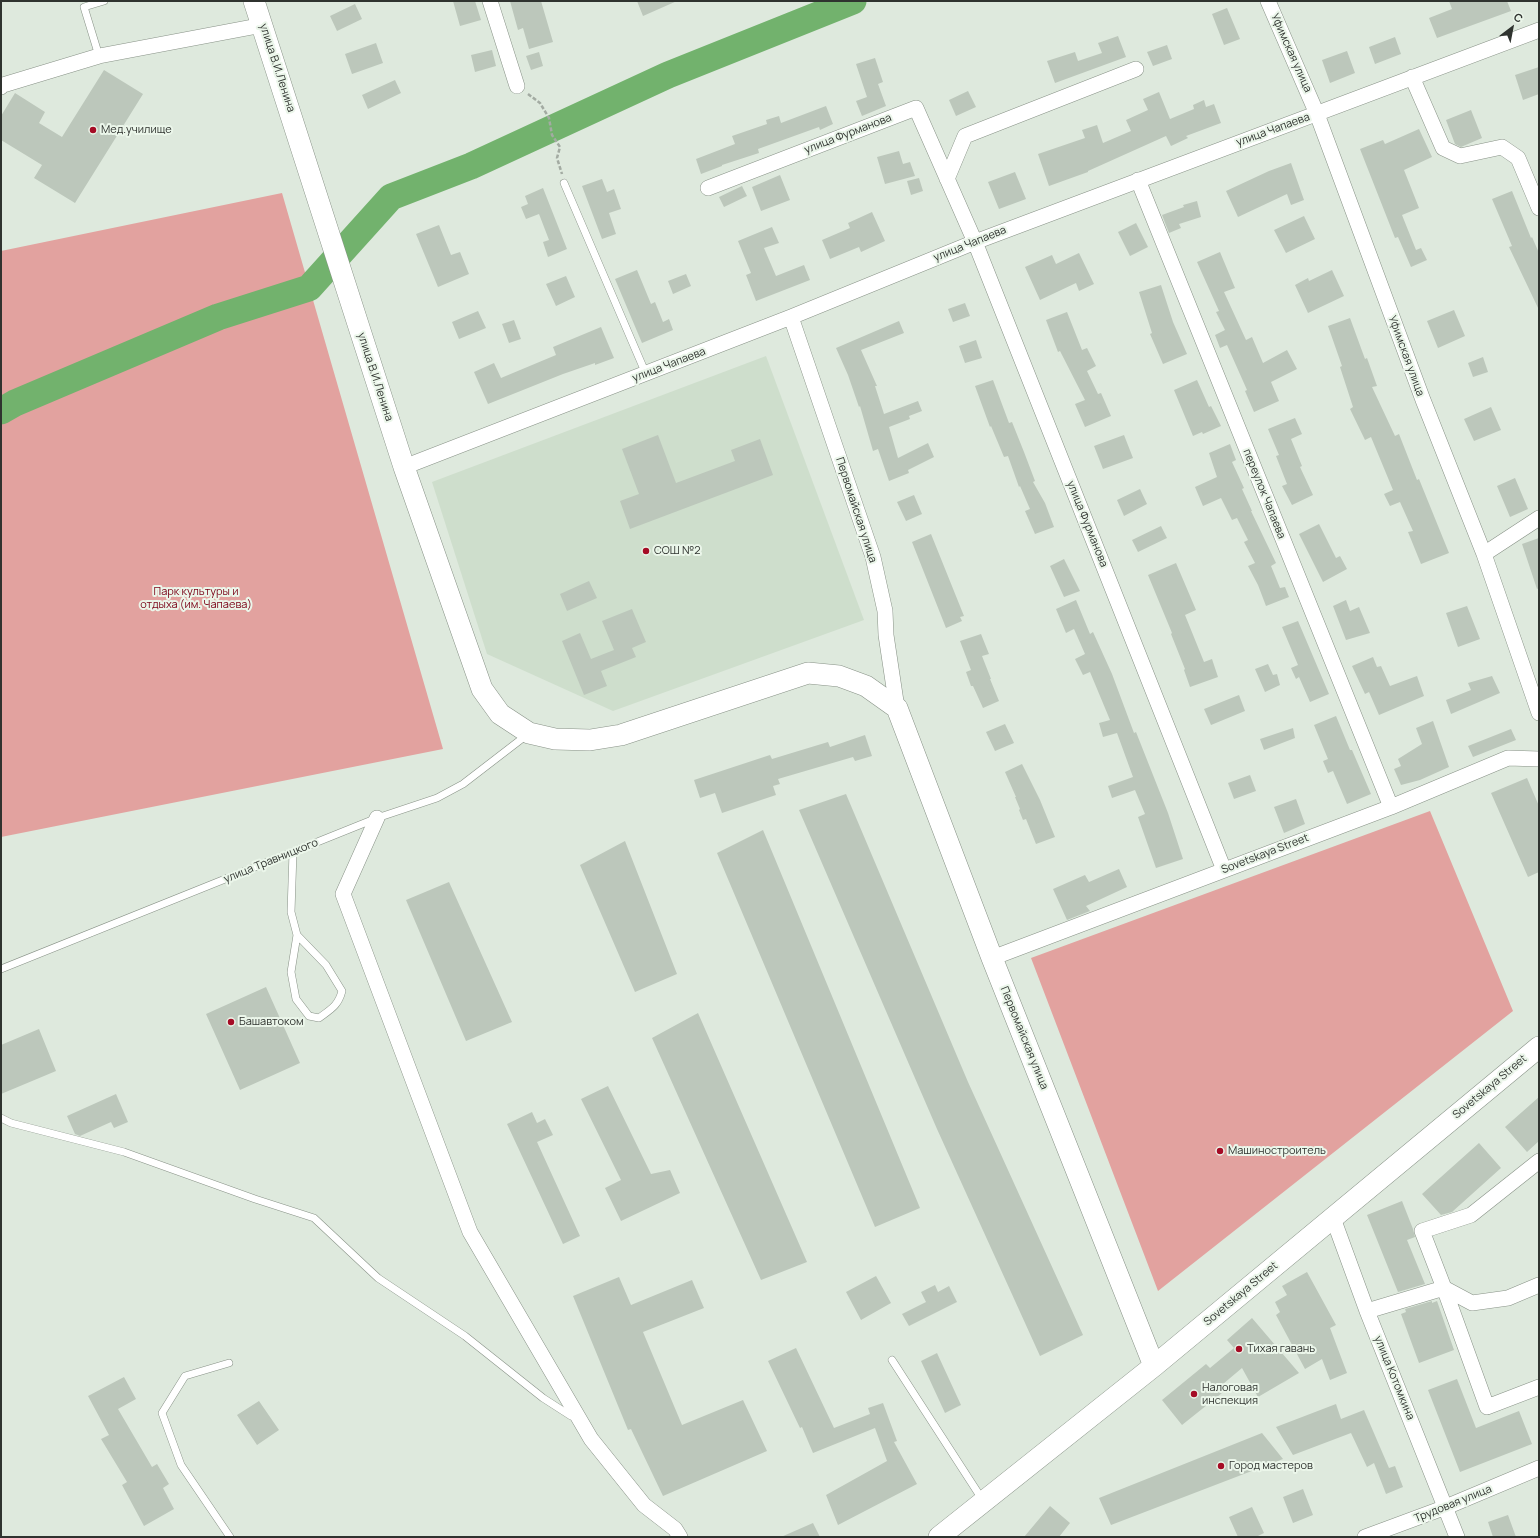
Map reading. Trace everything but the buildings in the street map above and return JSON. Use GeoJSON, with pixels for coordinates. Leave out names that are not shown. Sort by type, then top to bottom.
{"type":"FeatureCollection","features":[{"type":"Feature","properties":{"kind":"main road","name":"улица В.И.Ленина"},"geometry":{"type":"LineString","coordinates":[[254,1],[263,25],[404,467],[482,689],[500,714],[529,733]]}},
{"type":"Feature","properties":{"kind":"main road"},"geometry":{"type":"LineString","coordinates":[[529,733],[555,739],[590,740],[621,735],[808,673],[839,676],[866,686],[897,708]]}},
{"type":"Feature","properties":{"kind":"main road","name":"Первомайская улица"},"geometry":{"type":"LineString","coordinates":[[897,708],[992,958],[1154,1366]]}},
{"type":"Feature","properties":{"kind":"main road","name":"Sovetskaya Street"},"geometry":{"type":"LineString","coordinates":[[939,1537],[1154,1366],[1539,1047]]}},
{"type":"Feature","properties":{"kind":"street"},"geometry":{"type":"LineString","coordinates":[[490,1],[517,86]]}},
{"type":"Feature","properties":{"kind":"street","name":"Уфимская улица"},"geometry":{"type":"LineString","coordinates":[[1268,1],[1317,114],[1423,400],[1484,554],[1539,713]]}},
{"type":"Feature","properties":{"kind":"street"},"geometry":{"type":"LineString","coordinates":[[1,87],[3,85],[99,56],[263,25]]}},
{"type":"Feature","properties":{"kind":"street","name":"улица Чапаева"},"geometry":{"type":"LineString","coordinates":[[404,467],[791,317],[975,242],[1539,30]]}},
{"type":"Feature","properties":{"kind":"street"},"geometry":{"type":"LineString","coordinates":[[947,180],[965,136],[1136,69]]}},
{"type":"Feature","properties":{"kind":"street"},"geometry":{"type":"LineString","coordinates":[[1412,78],[1443,148],[1460,156],[1502,146],[1518,158],[1539,208]]}},
{"type":"Feature","properties":{"kind":"street","name":"улица Фурманова"},"geometry":{"type":"LineString","coordinates":[[708,188],[916,108],[975,242],[1224,870]]}},
{"type":"Feature","properties":{"kind":"street","name":"переулок Чапаева"},"geometry":{"type":"LineString","coordinates":[[1138,180],[1391,807]]}},
{"type":"Feature","properties":{"kind":"street","name":"Первомайская улица"},"geometry":{"type":"LineString","coordinates":[[791,317],[873,557],[885,611],[886,635],[897,708]]}},
{"type":"Feature","properties":{"kind":"street"},"geometry":{"type":"LineString","coordinates":[[1484,554],[1539,518]]}},
{"type":"Feature","properties":{"kind":"street","name":"Sovetskaya Street"},"geometry":{"type":"LineString","coordinates":[[992,958],[1391,807],[1508,758],[1539,759]]}},
{"type":"Feature","properties":{"kind":"street"},"geometry":{"type":"LineString","coordinates":[[377,818],[343,894],[470,1232],[591,1439],[644,1505],[675,1529],[680,1537]]}},
{"type":"Feature","properties":{"kind":"street"},"geometry":{"type":"LineString","coordinates":[[1539,1161],[1471,1215],[1422,1231],[1487,1407],[1539,1387]]}},
{"type":"Feature","properties":{"kind":"street","name":"улица Котомкина"},"geometry":{"type":"LineString","coordinates":[[1333,1218],[1367,1311],[1457,1537]]}},
{"type":"Feature","properties":{"kind":"street"},"geometry":{"type":"LineString","coordinates":[[1367,1311],[1444,1288],[1472,1303],[1508,1298],[1539,1285]]}},
{"type":"Feature","properties":{"kind":"street","name":"Трудовая улица"},"geometry":{"type":"LineString","coordinates":[[1365,1537],[1446,1507],[1539,1468]]}},
{"type":"Feature","properties":{"kind":"lane"},"geometry":{"type":"LineString","coordinates":[[99,56],[84,7],[104,1]]}},
{"type":"Feature","properties":{"kind":"lane"},"geometry":{"type":"LineString","coordinates":[[564,183],[646,374]]}},
{"type":"Feature","properties":{"kind":"lane","name":"улица Травницкого"},"geometry":{"type":"LineString","coordinates":[[1,969],[377,818],[437,798],[463,784],[529,733]]}},
{"type":"Feature","properties":{"kind":"lane"},"geometry":{"type":"LineString","coordinates":[[293,852],[291,912],[297,935],[291,972],[296,999],[309,1016],[319,1018],[340,1001],[342,991],[326,965],[297,935]]}},
{"type":"Feature","properties":{"kind":"lane"},"geometry":{"type":"LineString","coordinates":[[1,1118],[11,1123],[124,1152],[255,1199],[314,1218],[378,1278],[465,1336],[542,1398],[571,1416],[578,1416]]}},
{"type":"Feature","properties":{"kind":"lane"},"geometry":{"type":"LineString","coordinates":[[892,1360],[983,1501]]}},
{"type":"Feature","properties":{"kind":"lane"},"geometry":{"type":"LineString","coordinates":[[229,1363],[185,1376],[162,1413],[181,1465],[230,1537]]}},
{"type":"Feature","properties":{"kind":"path"},"geometry":{"type":"LineString","coordinates":[[517,86],[540,103],[549,118],[552,135],[560,147],[557,158],[564,183]]}},
{"type":"Feature","properties":{"kind":"shaded area","name":"СОШ №2"},"geometry":{"type":"Polygon","coordinates":[[[766,356],[864,620],[613,711],[487,654],[432,482],[766,356]]]}},
{"type":"Feature","properties":{"kind":"green space","name":"Парк культуры и отдыха (им. Чапаева)"},"geometry":{"type":"Polygon","coordinates":[[[282,193],[443,749],[1,837],[1,251],[282,193]]]}},
{"type":"Feature","properties":{"kind":"green space","name":"Машиностроитель"},"geometry":{"type":"Polygon","coordinates":[[[1430,811],[1513,1011],[1158,1291],[1031,958],[1430,811]]]}},
{"type":"Feature","properties":{"kind":"waterway"},"geometry":{"type":"LineString","coordinates":[[1,411],[15,403],[218,317],[309,288],[391,197],[471,166],[668,75],[853,1]]}},
{"type":"Feature","properties":{"kind":"place","name":"Мед.училище"},"geometry":{"type":"Point","coordinates":[93,130]}},
{"type":"Feature","properties":{"kind":"place","name":"СОШ №2"},"geometry":{"type":"Point","coordinates":[646,551]}},
{"type":"Feature","properties":{"kind":"place","name":"Башавтоком"},"geometry":{"type":"Point","coordinates":[231,1022]}},
{"type":"Feature","properties":{"kind":"place","name":"Машиностроитель"},"geometry":{"type":"Point","coordinates":[1220,1151]}},
{"type":"Feature","properties":{"kind":"place","name":"Тихая гавань"},"geometry":{"type":"Point","coordinates":[1239,1349]}},
{"type":"Feature","properties":{"kind":"place","name":"Налоговая инспекция"},"geometry":{"type":"Point","coordinates":[1194,1394]}},
{"type":"Feature","properties":{"kind":"place","name":"Город мастеров"},"geometry":{"type":"Point","coordinates":[1221,1466]}}]}
